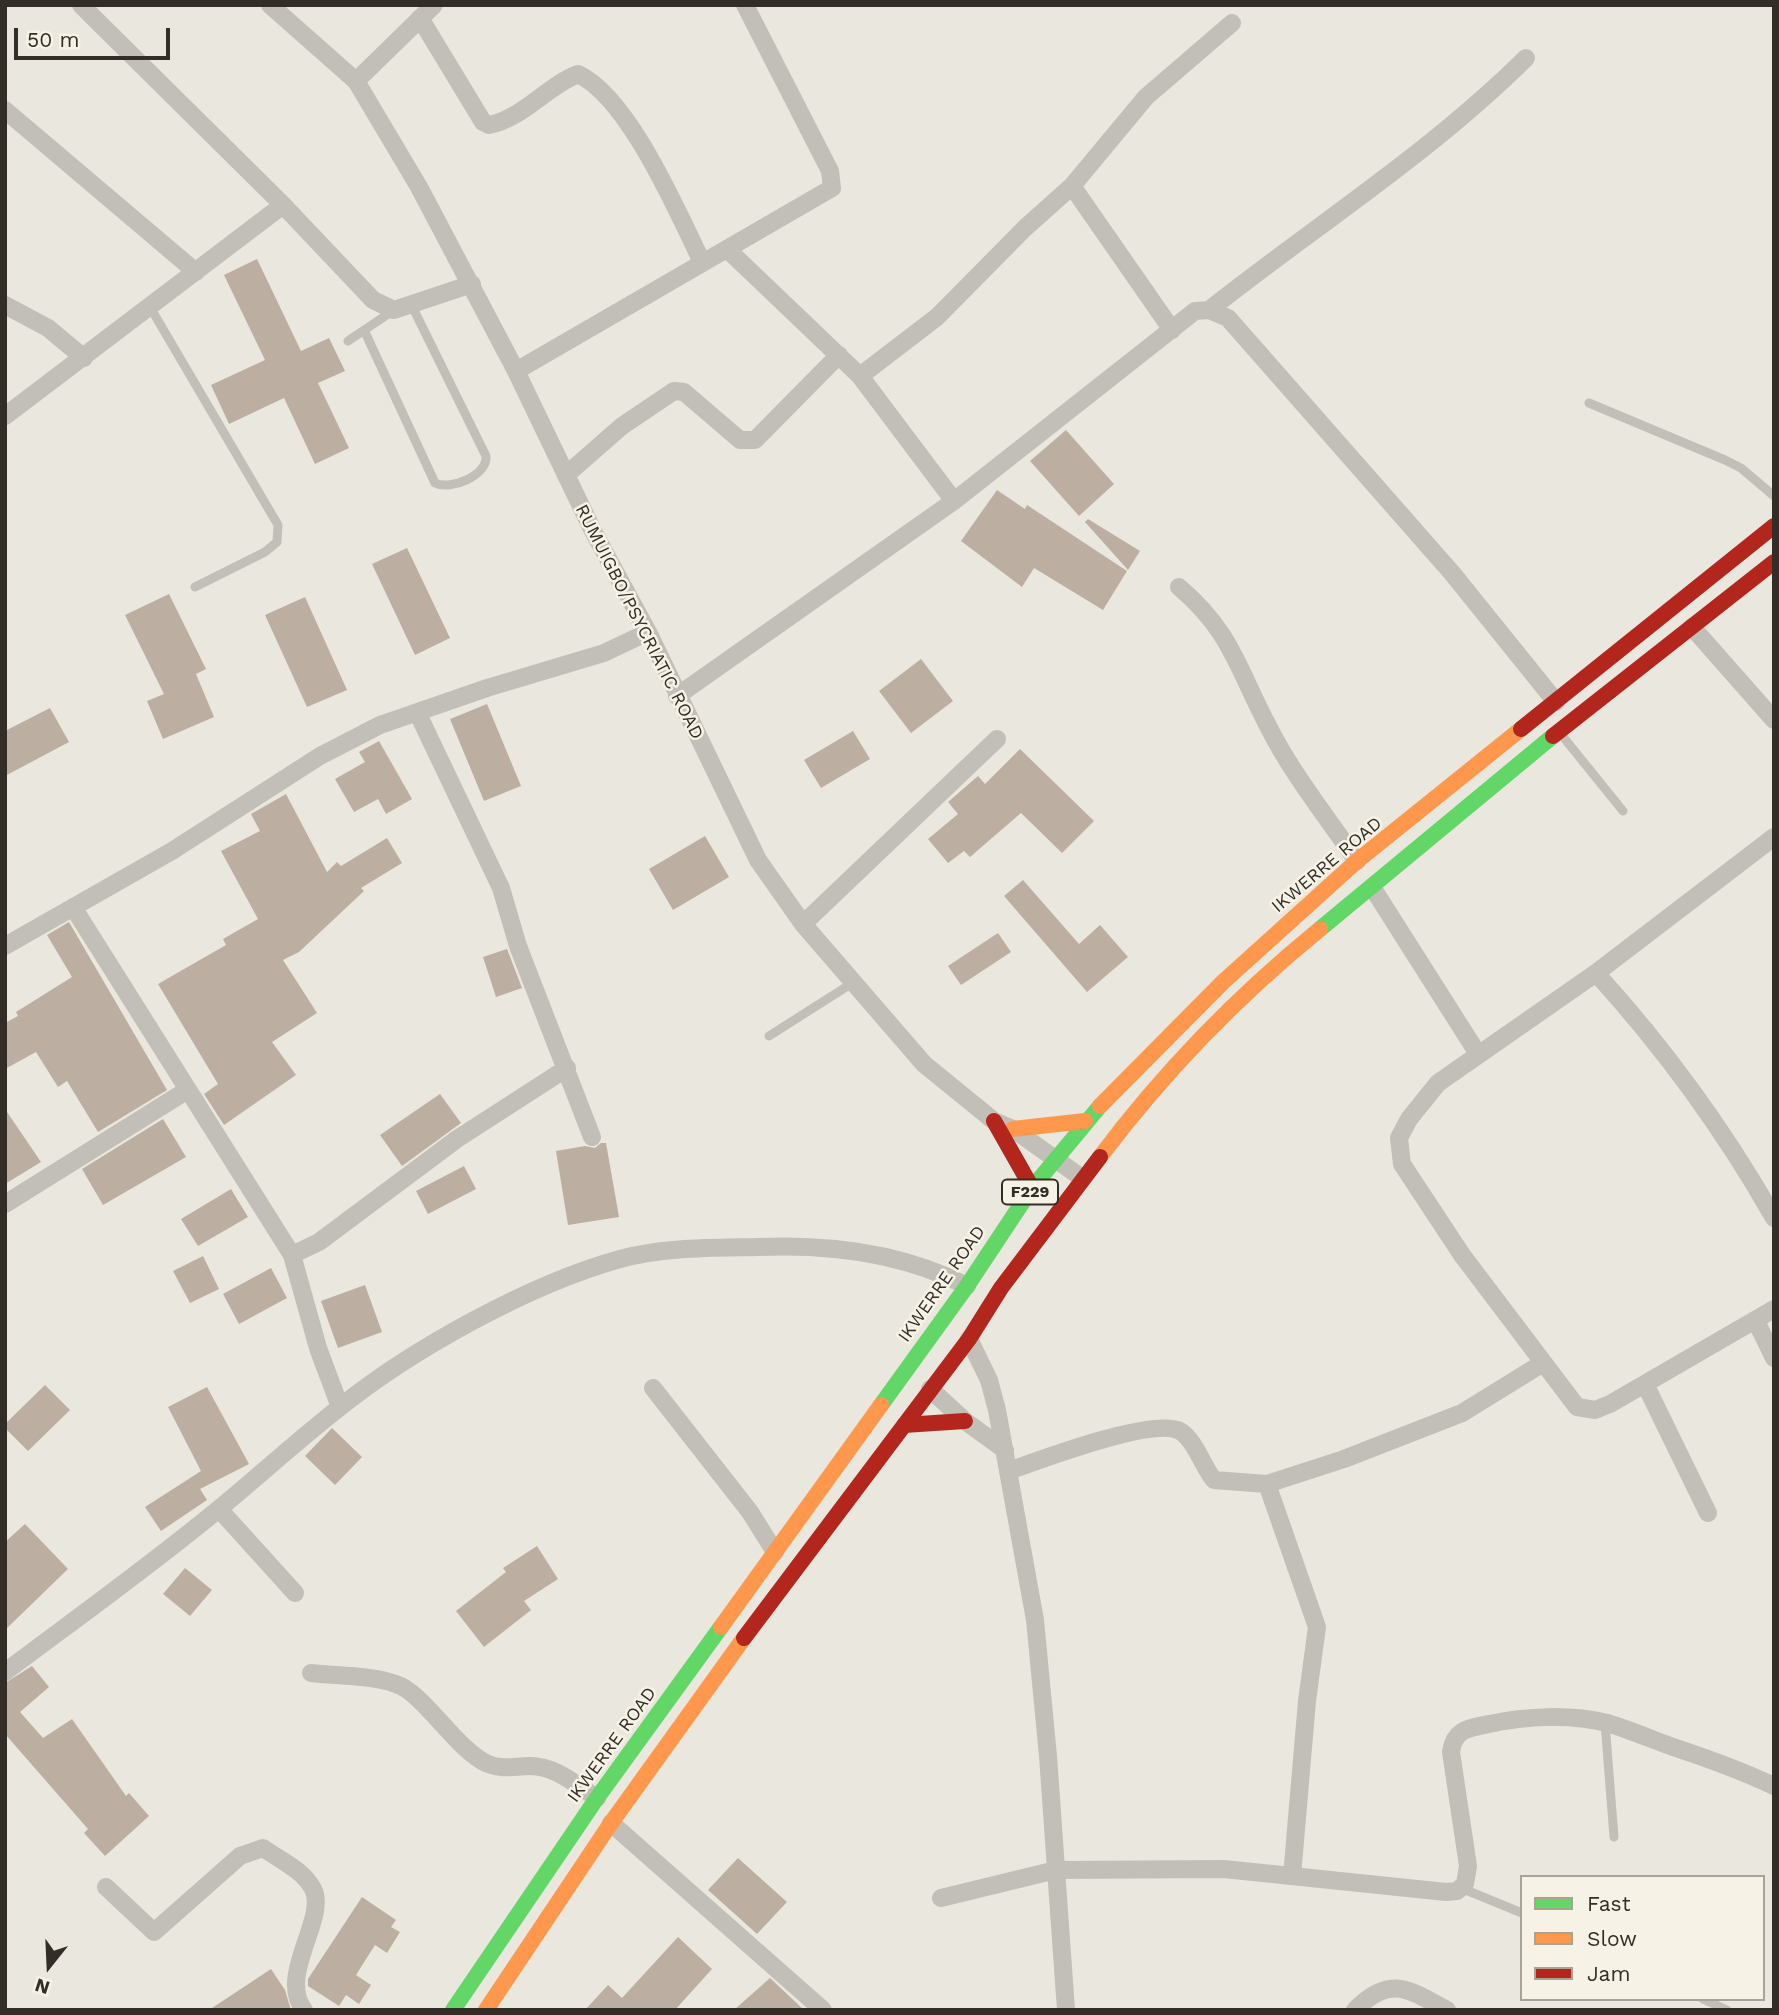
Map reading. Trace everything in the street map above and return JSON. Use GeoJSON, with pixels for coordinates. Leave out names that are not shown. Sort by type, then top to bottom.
{"type":"FeatureCollection","features":[{"type":"Feature","properties":{"kind":"main road","name":"IKWERRE ROAD"},"geometry":{"type":"LineString","coordinates":[[453,2010],[597,1798],[967,1286],[1032,1188],[1085,1121],[1223,982],[1357,861],[1774,526]]}},
{"type":"Feature","properties":{"kind":"main road","name":"F229"},"geometry":{"type":"LineString","coordinates":[[486,2010],[611,1823],[837,1511],[969,1339],[1001,1288],[1140,1104],[1194,1046],[1312,935],[1559,732],[1774,562]]}},
{"type":"Feature","properties":{"kind":"main road"},"geometry":{"type":"LineString","coordinates":[[994,1121],[1032,1188]]}},
{"type":"Feature","properties":{"kind":"main road"},"geometry":{"type":"LineString","coordinates":[[1013,1129],[1085,1121]]}},
{"type":"Feature","properties":{"kind":"main road"},"geometry":{"type":"LineString","coordinates":[[904,1425],[965,1422]]}},
{"type":"Feature","properties":{"kind":"street"},"geometry":{"type":"LineString","coordinates":[[81,5],[283,205],[373,300],[394,310],[472,284]]}},
{"type":"Feature","properties":{"kind":"street","name":"RUMUIGBO/PSYCRIATIC ROAD"},"geometry":{"type":"LineString","coordinates":[[270,5],[356,81],[472,284],[593,531],[648,632],[758,860],[803,924],[924,1064],[994,1121],[1013,1129],[1082,1178]]}},
{"type":"Feature","properties":{"kind":"street"},"geometry":{"type":"LineString","coordinates":[[356,81],[434,5]]}},
{"type":"Feature","properties":{"kind":"street"},"geometry":{"type":"LineString","coordinates":[[516,371],[832,188],[830,171],[745,5]]}},
{"type":"Feature","properties":{"kind":"street"},"geometry":{"type":"LineString","coordinates":[[419,18],[483,122],[489,125],[505,121],[563,79],[578,74],[599,86],[643,147],[702,262]]}},
{"type":"Feature","properties":{"kind":"street"},"geometry":{"type":"LineString","coordinates":[[860,376],[937,317],[1025,228],[1072,186],[1146,97],[1232,23]]}},
{"type":"Feature","properties":{"kind":"street"},"geometry":{"type":"LineString","coordinates":[[1209,310],[1267,265],[1360,200],[1488,95],[1526,58]]}},
{"type":"Feature","properties":{"kind":"street"},"geometry":{"type":"LineString","coordinates":[[5,110],[195,272]]}},
{"type":"Feature","properties":{"kind":"street"},"geometry":{"type":"LineString","coordinates":[[1072,186],[1172,330]]}},
{"type":"Feature","properties":{"kind":"street"},"geometry":{"type":"LineString","coordinates":[[5,416],[283,205]]}},
{"type":"Feature","properties":{"kind":"street"},"geometry":{"type":"LineString","coordinates":[[728,250],[860,376],[954,501]]}},
{"type":"Feature","properties":{"kind":"street"},"geometry":{"type":"LineString","coordinates":[[5,305],[48,328],[84,358]]}},
{"type":"Feature","properties":{"kind":"street"},"geometry":{"type":"LineString","coordinates":[[677,696],[954,501],[1195,311],[1209,310],[1228,318],[1354,459],[1452,573],[1556,702]]}},
{"type":"Feature","properties":{"kind":"street"},"geometry":{"type":"LineString","coordinates":[[566,475],[622,426],[674,391],[684,392],[740,440],[755,440],[839,355]]}},
{"type":"Feature","properties":{"kind":"street"},"geometry":{"type":"LineString","coordinates":[[1179,587],[1204,608],[1229,642],[1279,746],[1357,861]]}},
{"type":"Feature","properties":{"kind":"street"},"geometry":{"type":"LineString","coordinates":[[1692,627],[1774,720]]}},
{"type":"Feature","properties":{"kind":"street"},"geometry":{"type":"LineString","coordinates":[[5,946],[172,850],[320,756],[380,725],[487,688],[604,653],[648,632]]}},
{"type":"Feature","properties":{"kind":"street"},"geometry":{"type":"LineString","coordinates":[[418,714],[501,888],[518,946],[592,1137]]}},
{"type":"Feature","properties":{"kind":"street"},"geometry":{"type":"LineString","coordinates":[[803,924],[997,739]]}},
{"type":"Feature","properties":{"kind":"street"},"geometry":{"type":"LineString","coordinates":[[1774,837],[1596,973],[1438,1083],[1409,1119],[1399,1138],[1402,1164],[1462,1255],[1577,1407],[1595,1410],[1646,1386],[1774,1309]]}},
{"type":"Feature","properties":{"kind":"street"},"geometry":{"type":"LineString","coordinates":[[1372,887],[1478,1054]]}},
{"type":"Feature","properties":{"kind":"street"},"geometry":{"type":"LineString","coordinates":[[74,907],[292,1255],[317,1348],[340,1407]]}},
{"type":"Feature","properties":{"kind":"street"},"geometry":{"type":"LineString","coordinates":[[1596,973],[1651,1034],[1744,1166],[1774,1217]]}},
{"type":"Feature","properties":{"kind":"street"},"geometry":{"type":"LineString","coordinates":[[292,1255],[319,1242],[457,1139],[567,1068]]}},
{"type":"Feature","properties":{"kind":"street"},"geometry":{"type":"LineString","coordinates":[[5,1204],[187,1091]]}},
{"type":"Feature","properties":{"kind":"street"},"geometry":{"type":"LineString","coordinates":[[5,1672],[219,1509],[340,1407],[452,1332],[540,1290],[621,1259],[682,1249],[808,1245],[906,1261],[934,1269],[967,1286]]}},
{"type":"Feature","properties":{"kind":"street"},"geometry":{"type":"LineString","coordinates":[[1756,1321],[1774,1358]]}},
{"type":"Feature","properties":{"kind":"street"},"geometry":{"type":"LineString","coordinates":[[969,1339],[989,1380],[1005,1450],[1035,1620],[1066,2010]]}},
{"type":"Feature","properties":{"kind":"street"},"geometry":{"type":"LineString","coordinates":[[1009,1471],[1094,1442],[1146,1430],[1169,1429],[1181,1432],[1214,1479],[1267,1484],[1344,1460],[1462,1413],[1543,1363]]}},
{"type":"Feature","properties":{"kind":"street"},"geometry":{"type":"LineString","coordinates":[[1646,1386],[1708,1513]]}},
{"type":"Feature","properties":{"kind":"street"},"geometry":{"type":"LineString","coordinates":[[653,1388],[750,1512],[775,1552]]}},
{"type":"Feature","properties":{"kind":"street"},"geometry":{"type":"LineString","coordinates":[[930,1389],[965,1422],[1005,1450]]}},
{"type":"Feature","properties":{"kind":"street"},"geometry":{"type":"LineString","coordinates":[[1267,1484],[1317,1627],[1307,1701],[1292,1876]]}},
{"type":"Feature","properties":{"kind":"street"},"geometry":{"type":"LineString","coordinates":[[219,1509],[295,1593]]}},
{"type":"Feature","properties":{"kind":"street"},"geometry":{"type":"LineString","coordinates":[[311,1673],[396,1684],[410,1692],[434,1718],[486,1763],[499,1768],[531,1766],[553,1770],[597,1798]]}},
{"type":"Feature","properties":{"kind":"street"},"geometry":{"type":"LineString","coordinates":[[941,1898],[1056,1870],[1224,1869],[1446,1892],[1461,1888],[1465,1884],[1468,1866],[1451,1752],[1458,1733],[1502,1721],[1549,1717],[1605,1723],[1735,1767],[1774,1786]]}},
{"type":"Feature","properties":{"kind":"street"},"geometry":{"type":"LineString","coordinates":[[611,1823],[823,2010]]}},
{"type":"Feature","properties":{"kind":"street"},"geometry":{"type":"LineString","coordinates":[[106,1887],[149,1931],[154,1932],[240,1856],[263,1848],[303,1875],[314,1890],[314,1912],[296,1976],[296,1992],[304,2010]]}},
{"type":"Feature","properties":{"kind":"street"},"geometry":{"type":"LineString","coordinates":[[1355,2010],[1365,2000],[1392,1986],[1406,1989],[1447,2010]]}},
{"type":"Feature","properties":{"kind":"lane"},"geometry":{"type":"LineString","coordinates":[[364,330],[435,483],[450,486],[483,471],[487,465],[486,456],[412,306]]}},
{"type":"Feature","properties":{"kind":"lane"},"geometry":{"type":"LineString","coordinates":[[150,307],[278,525],[277,542],[265,552],[195,587]]}},
{"type":"Feature","properties":{"kind":"lane"},"geometry":{"type":"LineString","coordinates":[[348,341],[394,310]]}},
{"type":"Feature","properties":{"kind":"lane"},"geometry":{"type":"LineString","coordinates":[[1589,403],[1741,468],[1774,496]]}},
{"type":"Feature","properties":{"kind":"lane"},"geometry":{"type":"LineString","coordinates":[[1559,732],[1623,811]]}},
{"type":"Feature","properties":{"kind":"lane"},"geometry":{"type":"LineString","coordinates":[[769,1036],[854,982]]}},
{"type":"Feature","properties":{"kind":"lane"},"geometry":{"type":"LineString","coordinates":[[1605,1723],[1614,1837]]}},
{"type":"Feature","properties":{"kind":"lane"},"geometry":{"type":"LineString","coordinates":[[1461,1888],[1520,1912]]}},
{"type":"Feature","properties":{"kind":"lane"},"geometry":{"type":"LineString","coordinates":[[1707,2001],[1727,2010]]}},
{"type":"Feature","properties":{"kind":"building"},"geometry":{"type":"Polygon","coordinates":[[[257,259],[301,351],[329,338],[345,371],[318,383],[349,448],[315,464],[284,398],[229,424],[211,385],[265,360],[224,275],[257,259]]]}},
{"type":"Feature","properties":{"kind":"building"},"geometry":{"type":"Polygon","coordinates":[[[1066,430],[1114,484],[1079,516],[1030,461],[1066,430]]]}},
{"type":"Feature","properties":{"kind":"building"},"geometry":{"type":"Polygon","coordinates":[[[997,490],[1025,509],[1027,505],[1127,571],[1103,610],[1034,568],[1022,587],[961,541],[997,490]]]}},
{"type":"Feature","properties":{"kind":"building"},"geometry":{"type":"Polygon","coordinates":[[[1088,519],[1140,551],[1128,570],[1085,522],[1088,519]]]}},
{"type":"Feature","properties":{"kind":"building"},"geometry":{"type":"Polygon","coordinates":[[[407,548],[450,638],[415,655],[372,564],[407,548]]]}},
{"type":"Feature","properties":{"kind":"building"},"geometry":{"type":"Polygon","coordinates":[[[169,594],[206,669],[196,674],[214,717],[163,739],[147,701],[164,694],[125,615],[169,594]]]}},
{"type":"Feature","properties":{"kind":"building"},"geometry":{"type":"Polygon","coordinates":[[[305,597],[347,690],[307,707],[265,615],[305,597]]]}},
{"type":"Feature","properties":{"kind":"building"},"geometry":{"type":"Polygon","coordinates":[[[921,659],[953,701],[911,733],[879,691],[921,659]]]}},
{"type":"Feature","properties":{"kind":"building"},"geometry":{"type":"Polygon","coordinates":[[[487,704],[521,786],[484,801],[450,719],[487,704]]]}},
{"type":"Feature","properties":{"kind":"building"},"geometry":{"type":"Polygon","coordinates":[[[50,708],[69,742],[5,776],[5,731],[50,708]]]}},
{"type":"Feature","properties":{"kind":"building"},"geometry":{"type":"Polygon","coordinates":[[[853,731],[870,759],[821,788],[804,760],[853,731]]]}},
{"type":"Feature","properties":{"kind":"building"},"geometry":{"type":"Polygon","coordinates":[[[379,741],[412,799],[386,814],[378,799],[354,812],[335,779],[365,762],[359,752],[379,741]]]}},
{"type":"Feature","properties":{"kind":"building"},"geometry":{"type":"Polygon","coordinates":[[[1020,749],[1094,821],[1062,853],[1021,813],[970,857],[964,851],[948,863],[928,839],[958,814],[948,802],[978,776],[985,784],[1020,749]]]}},
{"type":"Feature","properties":{"kind":"building"},"geometry":{"type":"Polygon","coordinates":[[[286,794],[327,872],[337,862],[341,866],[387,838],[402,863],[361,888],[364,891],[299,952],[283,960],[317,1013],[272,1042],[296,1075],[224,1125],[204,1094],[218,1084],[158,984],[226,945],[223,939],[258,919],[221,851],[260,831],[251,814],[286,794]]]}},
{"type":"Feature","properties":{"kind":"building"},"geometry":{"type":"Polygon","coordinates":[[[705,836],[729,877],[673,910],[649,869],[705,836]]]}},
{"type":"Feature","properties":{"kind":"building"},"geometry":{"type":"Polygon","coordinates":[[[1023,880],[1079,944],[1100,925],[1128,957],[1087,992],[1004,896],[1023,880]]]}},
{"type":"Feature","properties":{"kind":"building"},"geometry":{"type":"Polygon","coordinates":[[[69,922],[167,1090],[98,1132],[67,1081],[58,1087],[36,1052],[5,1069],[5,1023],[18,1016],[16,1012],[72,977],[47,935],[69,922]]]}},
{"type":"Feature","properties":{"kind":"building"},"geometry":{"type":"Polygon","coordinates":[[[998,933],[1011,952],[961,985],[948,966],[998,933]]]}},
{"type":"Feature","properties":{"kind":"building"},"geometry":{"type":"Polygon","coordinates":[[[507,949],[522,988],[496,997],[483,957],[507,949]]]}},
{"type":"Feature","properties":{"kind":"building"},"geometry":{"type":"Polygon","coordinates":[[[440,1094],[461,1123],[402,1166],[380,1135],[440,1094]]]}},
{"type":"Feature","properties":{"kind":"building"},"geometry":{"type":"Polygon","coordinates":[[[5,1109],[41,1162],[5,1184],[5,1109]]]}},
{"type":"Feature","properties":{"kind":"building"},"geometry":{"type":"Polygon","coordinates":[[[163,1119],[186,1157],[103,1205],[82,1169],[163,1119]]]}},
{"type":"Feature","properties":{"kind":"building"},"geometry":{"type":"Polygon","coordinates":[[[606,1143],[619,1217],[568,1225],[556,1151],[585,1146],[595,1148],[606,1143]]]}},
{"type":"Feature","properties":{"kind":"building"},"geometry":{"type":"Polygon","coordinates":[[[464,1166],[476,1189],[428,1214],[416,1191],[464,1166]]]}},
{"type":"Feature","properties":{"kind":"building"},"geometry":{"type":"Polygon","coordinates":[[[231,1189],[248,1217],[198,1246],[181,1219],[231,1189]]]}},
{"type":"Feature","properties":{"kind":"building"},"geometry":{"type":"Polygon","coordinates":[[[203,1256],[219,1289],[190,1303],[173,1271],[203,1256]]]}},
{"type":"Feature","properties":{"kind":"building"},"geometry":{"type":"Polygon","coordinates":[[[271,1268],[287,1298],[239,1324],[223,1294],[271,1268]]]}},
{"type":"Feature","properties":{"kind":"building"},"geometry":{"type":"Polygon","coordinates":[[[365,1285],[382,1332],[338,1348],[321,1301],[365,1285]]]}},
{"type":"Feature","properties":{"kind":"building"},"geometry":{"type":"Polygon","coordinates":[[[45,1385],[70,1410],[28,1451],[5,1428],[5,1424],[45,1385]]]}},
{"type":"Feature","properties":{"kind":"building"},"geometry":{"type":"Polygon","coordinates":[[[207,1387],[249,1464],[200,1489],[207,1500],[161,1531],[145,1507],[201,1471],[168,1407],[207,1387]]]}},
{"type":"Feature","properties":{"kind":"building"},"geometry":{"type":"Polygon","coordinates":[[[332,1428],[362,1457],[335,1485],[305,1456],[332,1428]]]}},
{"type":"Feature","properties":{"kind":"building"},"geometry":{"type":"Polygon","coordinates":[[[25,1524],[68,1569],[5,1630],[5,1542],[25,1524]]]}},
{"type":"Feature","properties":{"kind":"building"},"geometry":{"type":"Polygon","coordinates":[[[537,1546],[558,1579],[524,1601],[531,1610],[484,1647],[456,1611],[506,1572],[503,1568],[537,1546]]]}},
{"type":"Feature","properties":{"kind":"building"},"geometry":{"type":"Polygon","coordinates":[[[185,1568],[212,1590],[190,1616],[163,1594],[185,1568]]]}},
{"type":"Feature","properties":{"kind":"building"},"geometry":{"type":"Polygon","coordinates":[[[32,1666],[49,1687],[20,1712],[43,1738],[72,1719],[126,1796],[129,1793],[149,1816],[105,1856],[84,1833],[88,1829],[5,1734],[5,1683],[32,1666]]]}},
{"type":"Feature","properties":{"kind":"building"},"geometry":{"type":"Polygon","coordinates":[[[738,1858],[787,1902],[757,1934],[708,1890],[738,1858]]]}},
{"type":"Feature","properties":{"kind":"building"},"geometry":{"type":"Polygon","coordinates":[[[362,1897],[396,1920],[391,1927],[400,1932],[387,1953],[375,1945],[356,1975],[371,1985],[359,2004],[346,1995],[339,2006],[308,1986],[308,1979],[362,1897]]]}},
{"type":"Feature","properties":{"kind":"building"},"geometry":{"type":"Polygon","coordinates":[[[678,1937],[712,1969],[675,2010],[585,2010],[608,1985],[622,1998],[678,1937]]]}},
{"type":"Feature","properties":{"kind":"building"},"geometry":{"type":"Polygon","coordinates":[[[271,1969],[285,1990],[291,2010],[209,2010],[271,1969]]]}},
{"type":"Feature","properties":{"kind":"building"},"geometry":{"type":"Polygon","coordinates":[[[770,1978],[804,2010],[734,2010],[770,1978]]]}},
{"type":"Feature","properties":{"kind":"traffic: fast"},"geometry":{"type":"LineString","coordinates":[[1320,929],[1553,736]]}},
{"type":"Feature","properties":{"kind":"traffic: fast"},"geometry":{"type":"LineString","coordinates":[[881,1405],[967,1286],[1032,1188],[1100,1106]]}},
{"type":"Feature","properties":{"kind":"traffic: fast"},"geometry":{"type":"LineString","coordinates":[[453,2010],[597,1798],[721,1627]]}},
{"type":"Feature","properties":{"kind":"traffic: slow"},"geometry":{"type":"LineString","coordinates":[[1100,1106],[1223,982],[1357,861],[1521,729]]}},
{"type":"Feature","properties":{"kind":"traffic: slow"},"geometry":{"type":"LineString","coordinates":[[1100,1157],[1150,1095],[1203,1036],[1260,981],[1320,929]]}},
{"type":"Feature","properties":{"kind":"traffic: slow"},"geometry":{"type":"LineString","coordinates":[[1013,1129],[1085,1121]]}},
{"type":"Feature","properties":{"kind":"traffic: slow"},"geometry":{"type":"LineString","coordinates":[[721,1627],[881,1405]]}},
{"type":"Feature","properties":{"kind":"traffic: slow"},"geometry":{"type":"LineString","coordinates":[[486,2010],[611,1823],[744,1638]]}},
{"type":"Feature","properties":{"kind":"traffic: jam"},"geometry":{"type":"LineString","coordinates":[[1521,729],[1774,526]]}},
{"type":"Feature","properties":{"kind":"traffic: jam"},"geometry":{"type":"LineString","coordinates":[[1553,736],[1774,562]]}},
{"type":"Feature","properties":{"kind":"traffic: jam"},"geometry":{"type":"LineString","coordinates":[[994,1121],[1032,1188]]}},
{"type":"Feature","properties":{"kind":"traffic: jam"},"geometry":{"type":"LineString","coordinates":[[744,1638],[969,1339],[1001,1288],[1100,1157]]}},
{"type":"Feature","properties":{"kind":"traffic: jam"},"geometry":{"type":"LineString","coordinates":[[904,1425],[965,1421]]}}]}
